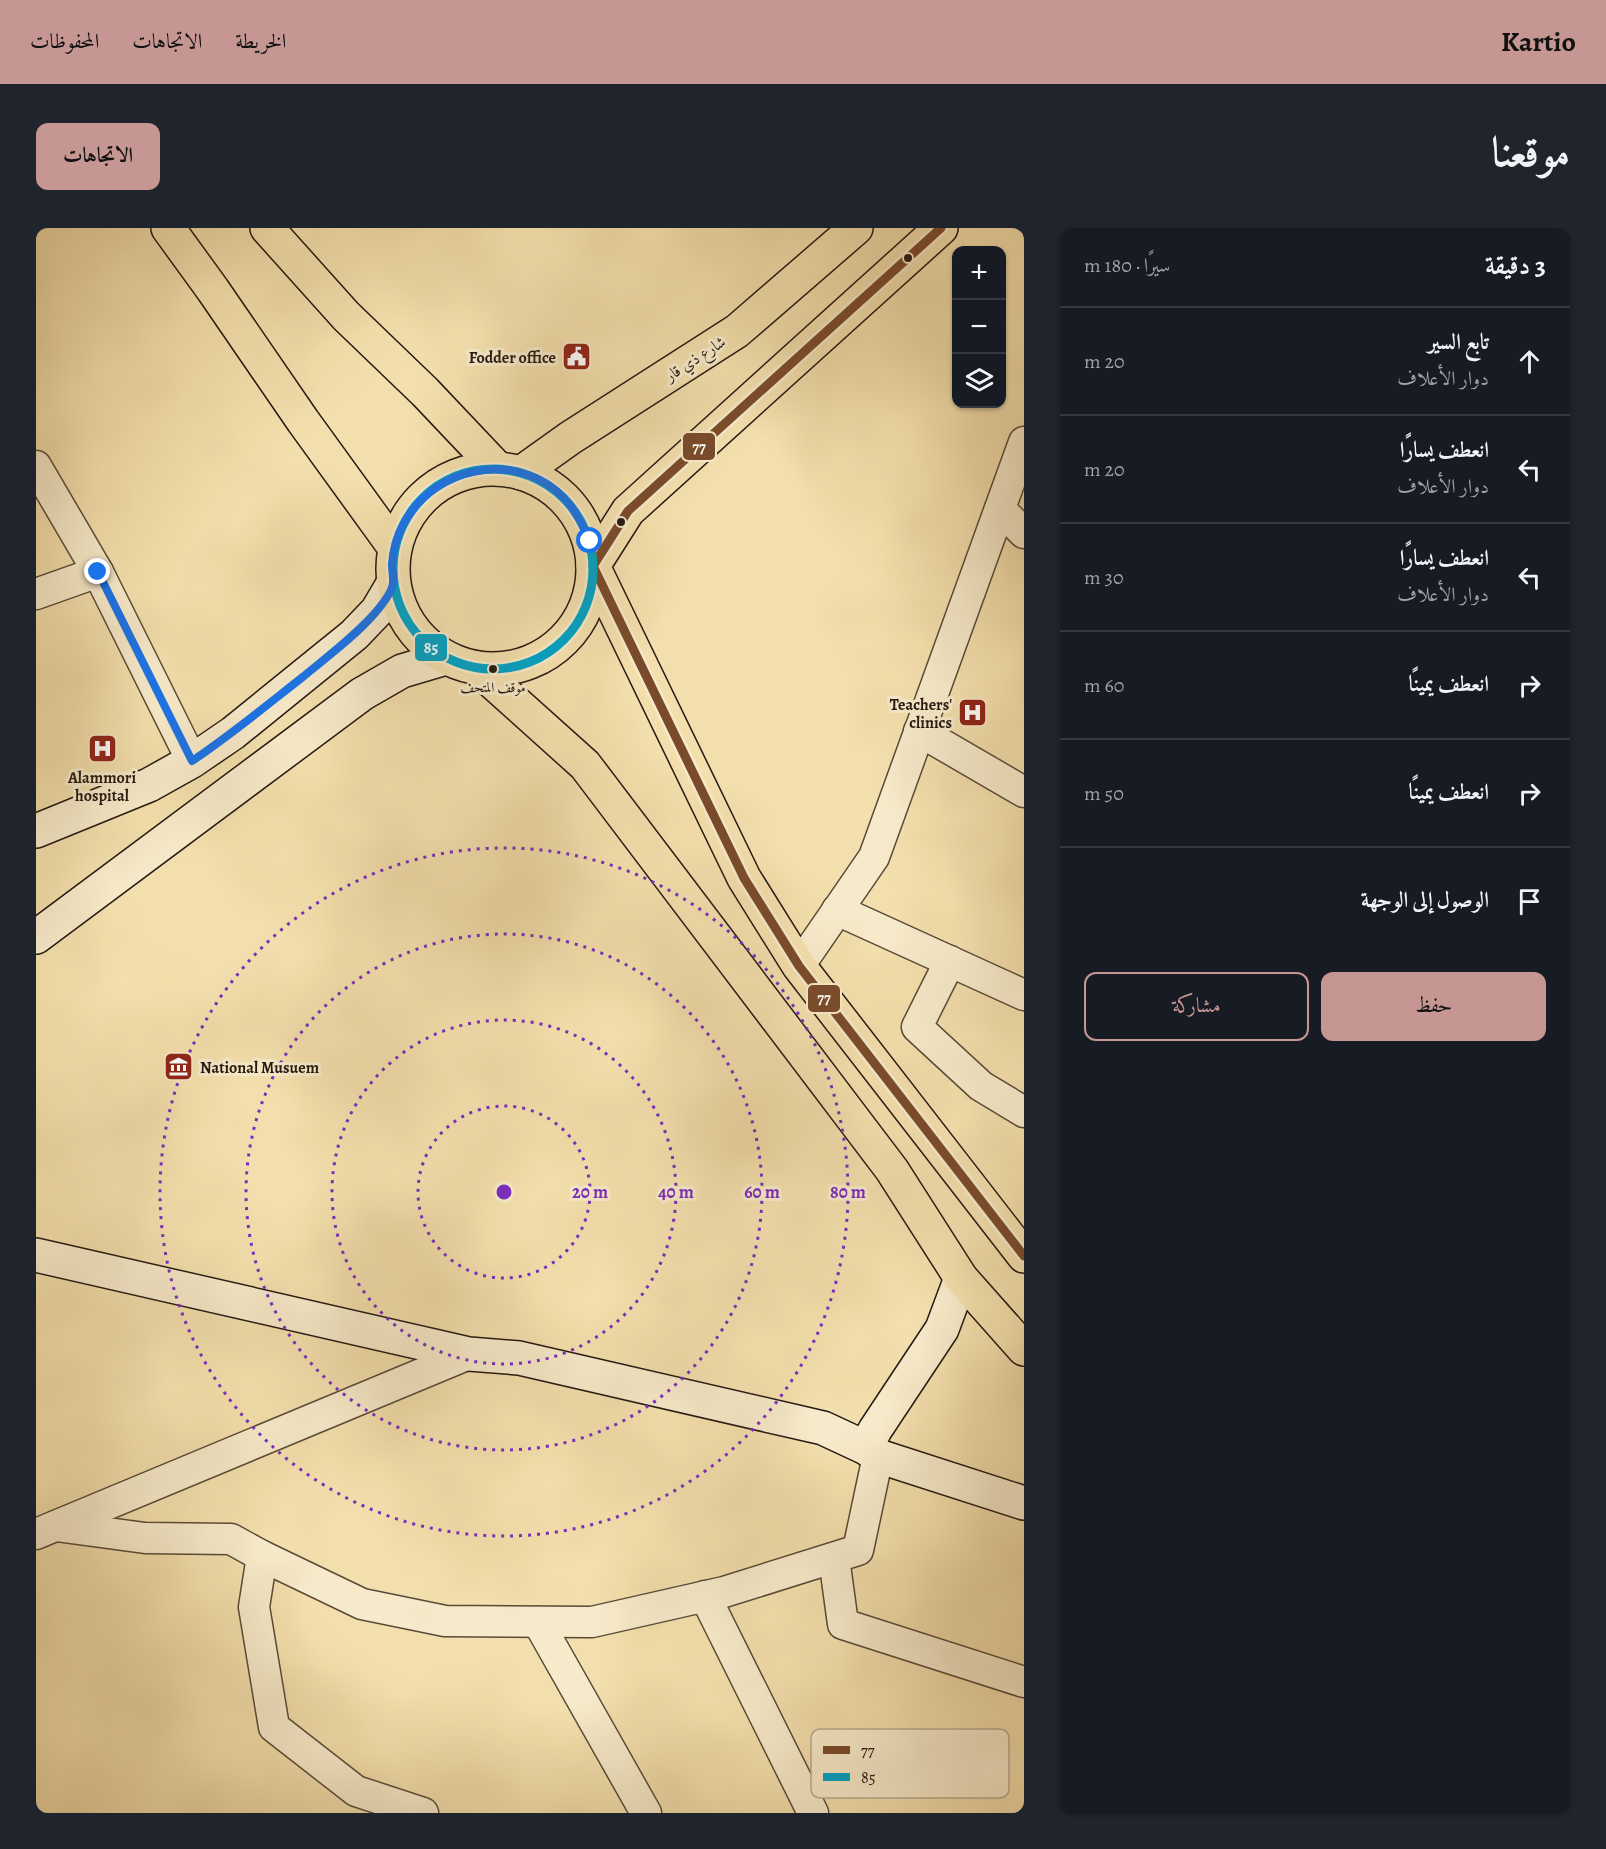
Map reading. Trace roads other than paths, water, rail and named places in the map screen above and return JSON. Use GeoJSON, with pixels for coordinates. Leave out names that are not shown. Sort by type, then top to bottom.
{"type":"FeatureCollection","features":[{"type":"Feature","properties":{"kind":"main road"},"geometry":{"type":"LineString","coordinates":[[168,228],[395,548]]}},
{"type":"Feature","properties":{"kind":"main road"},"geometry":{"type":"LineString","coordinates":[[267,228],[346,316],[509,471]]}},
{"type":"Feature","properties":{"kind":"main road","name":"شارع ذي قار"},"geometry":{"type":"LineString","coordinates":[[509,471],[570,438],[737,331],[856,228]]}},
{"type":"Feature","properties":{"kind":"main road"},"geometry":{"type":"LineString","coordinates":[[593,566],[628,512],[941,228]]}},
{"type":"Feature","properties":{"kind":"main road"},"geometry":{"type":"LineString","coordinates":[[474,471],[509,471],[544,483],[564,498],[580,518],[590,541],[593,566],[591,591],[582,614],[568,635],[549,652],[527,663],[502,669],[477,668],[446,658],[427,645],[411,627],[399,607],[393,584],[392,566],[402,526],[415,506],[432,490],[452,477],[474,471]]}},
{"type":"Feature","properties":{"kind":"main road"},"geometry":{"type":"LineString","coordinates":[[593,566],[744,878],[799,966],[1024,1256]]}},
{"type":"Feature","properties":{"kind":"main road"},"geometry":{"type":"LineString","coordinates":[[36,831],[149,785],[192,761],[233,733],[354,635],[376,611],[393,584]]}},
{"type":"Feature","properties":{"kind":"main road"},"geometry":{"type":"LineString","coordinates":[[36,937],[362,694],[402,671],[446,658]]}},
{"type":"Feature","properties":{"kind":"main road"},"geometry":{"type":"LineString","coordinates":[[477,668],[585,765],[892,1170],[961,1278],[1024,1349]]}},
{"type":"Feature","properties":{"kind":"main road"},"geometry":{"type":"LineString","coordinates":[[36,1255],[470,1354],[519,1358],[823,1428],[872,1452],[1024,1503]]}},
{"type":"Feature","properties":{"kind":"main road"},"geometry":{"type":"LineString","coordinates":[[872,1452],[875,1430],[942,1329],[961,1278]]}},
{"type":"Feature","properties":{"kind":"street"},"geometry":{"type":"LineString","coordinates":[[799,966],[874,857],[1024,441]]}},
{"type":"Feature","properties":{"kind":"street"},"geometry":{"type":"LineString","coordinates":[[36,466],[98,572],[192,761]]}},
{"type":"Feature","properties":{"kind":"street"},"geometry":{"type":"LineString","coordinates":[[1000,509],[1024,533]]}},
{"type":"Feature","properties":{"kind":"street"},"geometry":{"type":"LineString","coordinates":[[36,594],[98,572]]}},
{"type":"Feature","properties":{"kind":"street"},"geometry":{"type":"LineString","coordinates":[[919,731],[1024,792]]}},
{"type":"Feature","properties":{"kind":"street"},"geometry":{"type":"LineString","coordinates":[[837,910],[1024,995]]}},
{"type":"Feature","properties":{"kind":"street"},"geometry":{"type":"LineString","coordinates":[[950,962],[917,1026],[981,1086],[1024,1112]]}},
{"type":"Feature","properties":{"kind":"street"},"geometry":{"type":"LineString","coordinates":[[46,1530],[470,1354]]}},
{"type":"Feature","properties":{"kind":"street"},"geometry":{"type":"LineString","coordinates":[[46,1530],[145,1538],[231,1539],[362,1604],[445,1621],[592,1622],[705,1596],[858,1550],[872,1452]]}},
{"type":"Feature","properties":{"kind":"street"},"geometry":{"type":"LineString","coordinates":[[262,1556],[254,1606],[274,1726],[356,1791],[423,1813]]}},
{"type":"Feature","properties":{"kind":"street"},"geometry":{"type":"LineString","coordinates":[[834,1558],[843,1624],[1024,1682]]}},
{"type":"Feature","properties":{"kind":"street"},"geometry":{"type":"LineString","coordinates":[[705,1596],[813,1813]]}},
{"type":"Feature","properties":{"kind":"street"},"geometry":{"type":"LineString","coordinates":[[538,1622],[646,1813]]}},
{"type":"Feature","properties":{"kind":"place","name":"Fodder office"},"geometry":{"type":"Point","coordinates":[577,357]}},
{"type":"Feature","properties":{"kind":"place","name":"موقف المتحف"},"geometry":{"type":"Point","coordinates":[493,669]}},
{"type":"Feature","properties":{"kind":"place","name":"Teachers' clinics"},"geometry":{"type":"Point","coordinates":[973,713]}},
{"type":"Feature","properties":{"kind":"place","name":"Alammori hospital"},"geometry":{"type":"Point","coordinates":[102,749]}},
{"type":"Feature","properties":{"kind":"place","name":"National Musuem"},"geometry":{"type":"Point","coordinates":[179,1067]}}]}
